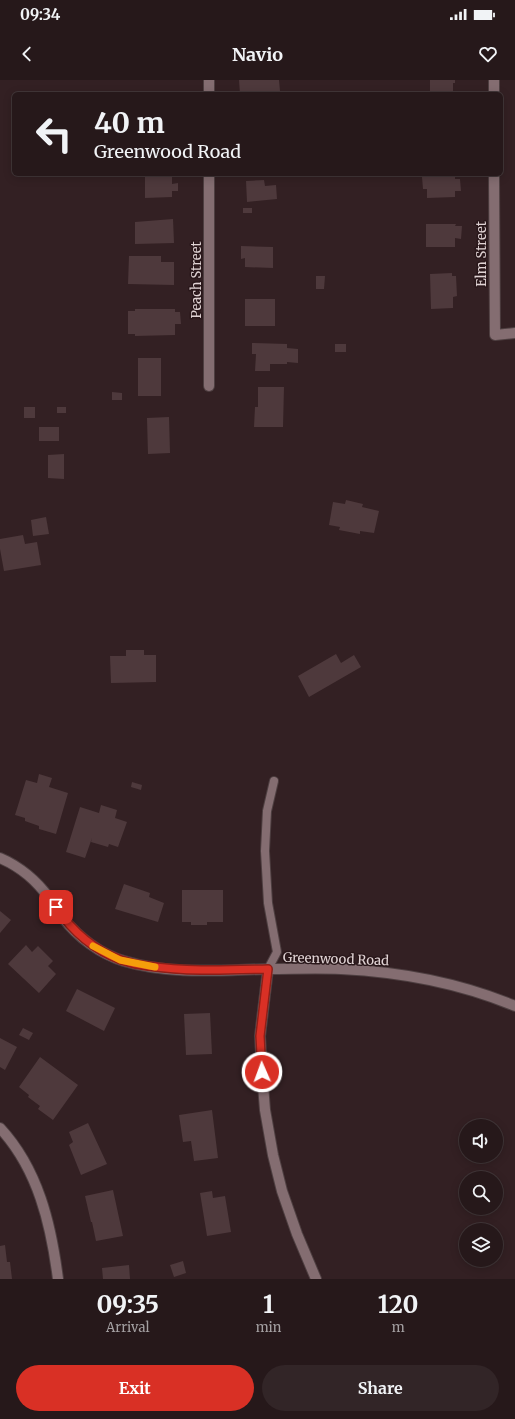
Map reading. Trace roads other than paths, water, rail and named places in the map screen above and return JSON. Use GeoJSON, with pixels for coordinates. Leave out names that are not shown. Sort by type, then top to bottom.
{"type":"FeatureCollection","features":[{"type":"Feature","properties":{"kind":"street"},"geometry":{"type":"LineString","coordinates":[[209,80],[209,92]]}},
{"type":"Feature","properties":{"kind":"street"},"geometry":{"type":"LineString","coordinates":[[494,80],[494,92]]}},
{"type":"Feature","properties":{"kind":"street","name":"Peach Street"},"geometry":{"type":"LineString","coordinates":[[209,176],[209,386]]}},
{"type":"Feature","properties":{"kind":"street","name":"Elm Street"},"geometry":{"type":"LineString","coordinates":[[494,176],[494,335],[515,333]]}},
{"type":"Feature","properties":{"kind":"street","name":"Greenwood Road"},"geometry":{"type":"LineString","coordinates":[[0,858],[15,866],[33,880],[49,898],[69,925],[83,938],[103,952],[120,960],[157,967],[189,970],[340,969],[394,974],[426,979],[465,988],[491,996],[515,1006]]}},
{"type":"Feature","properties":{"kind":"street"},"geometry":{"type":"LineString","coordinates":[[268,969],[260,1036],[262,1072],[269,1130],[273,1155],[286,1202],[297,1234],[316,1279]]}},
{"type":"Feature","properties":{"kind":"street"},"geometry":{"type":"LineString","coordinates":[[0,1128],[20,1154],[38,1190],[54,1245],[58,1279]]}},
{"type":"Feature","properties":{"kind":"lane"},"geometry":{"type":"LineString","coordinates":[[268,969],[276,952],[268,903],[265,851],[267,811],[274,781]]}}]}
